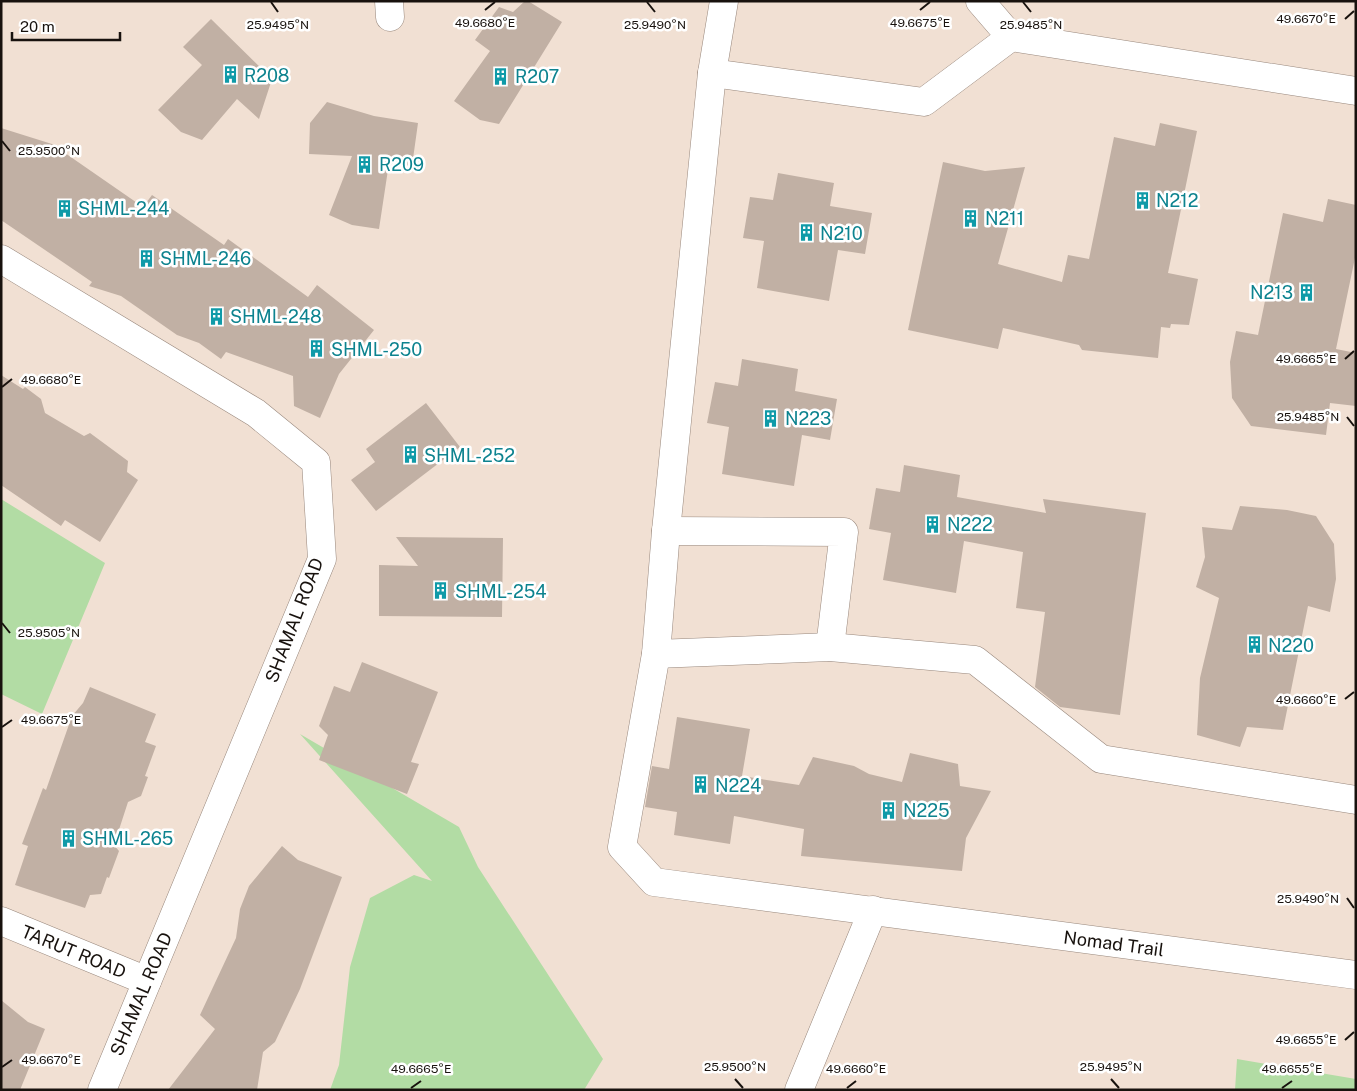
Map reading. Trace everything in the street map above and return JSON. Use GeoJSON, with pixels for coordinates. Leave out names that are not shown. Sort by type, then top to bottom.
{"type":"FeatureCollection","features":[{"type":"Feature","properties":{"kind":"street"},"geometry":{"type":"LineString","coordinates":[[724,1],[712,73],[666,531],[656,654],[830,647],[975,660],[1101,759],[1356,800]]}},
{"type":"Feature","properties":{"kind":"street"},"geometry":{"type":"LineString","coordinates":[[980,1],[1011,38],[1356,91]]}},
{"type":"Feature","properties":{"kind":"street"},"geometry":{"type":"LineString","coordinates":[[712,73],[924,102],[1011,38]]}},
{"type":"Feature","properties":{"kind":"street","name":"SHAMAL ROAD"},"geometry":{"type":"LineString","coordinates":[[1,259],[256,414],[316,462],[322,559],[102,1090]]}},
{"type":"Feature","properties":{"kind":"street"},"geometry":{"type":"LineString","coordinates":[[666,531],[844,532],[830,647]]}},
{"type":"Feature","properties":{"kind":"street","name":"Nomad Trail"},"geometry":{"type":"LineString","coordinates":[[656,654],[622,847],[654,882],[1356,975]]}},
{"type":"Feature","properties":{"kind":"street"},"geometry":{"type":"LineString","coordinates":[[799,1090],[872,910]]}},
{"type":"Feature","properties":{"kind":"street","name":"TARUT ROAD"},"geometry":{"type":"LineString","coordinates":[[1,921],[146,982]]}},
{"type":"Feature","properties":{"kind":"green space"},"geometry":{"type":"Polygon","coordinates":[[[1,499],[105,563],[42,714],[1,694],[1,499]]]}},
{"type":"Feature","properties":{"kind":"green space"},"geometry":{"type":"Polygon","coordinates":[[[300,734],[459,827],[478,867],[603,1059],[584,1090],[330,1090],[339,1065],[350,967],[370,898],[414,875],[432,881],[300,734]]]}},
{"type":"Feature","properties":{"kind":"green space"},"geometry":{"type":"Polygon","coordinates":[[[1237,1059],[1356,1079],[1356,1090],[1235,1090],[1237,1059]]]}},
{"type":"Feature","properties":{"kind":"building","name":"R207"},"geometry":{"type":"Polygon","coordinates":[[[525,1],[562,22],[499,124],[480,120],[454,101],[490,51],[475,40],[499,7],[513,12],[525,1]]]}},
{"type":"Feature","properties":{"kind":"building","name":"R208"},"geometry":{"type":"Polygon","coordinates":[[[211,19],[272,79],[259,119],[237,99],[202,140],[181,132],[158,110],[202,65],[183,47],[211,19]]]}},
{"type":"Feature","properties":{"kind":"building","name":"R209"},"geometry":{"type":"Polygon","coordinates":[[[327,102],[374,116],[418,123],[412,166],[389,163],[379,229],[352,225],[329,215],[352,156],[309,154],[310,123],[327,102]]]}},
{"type":"Feature","properties":{"kind":"building"},"geometry":{"type":"Polygon","coordinates":[[[1160,123],[1197,131],[1168,273],[1198,279],[1189,325],[1171,324],[1170,328],[1161,327],[1158,358],[1082,350],[1079,345],[1003,328],[998,349],[908,330],[943,162],[985,171],[1025,167],[998,264],[1062,282],[1068,255],[1089,259],[1114,137],[1155,146],[1160,123]]]}},
{"type":"Feature","properties":{"kind":"building"},"geometry":{"type":"Polygon","coordinates":[[[1,128],[52,144],[143,207],[152,195],[224,245],[228,239],[308,297],[317,285],[374,330],[339,374],[320,418],[294,406],[293,376],[226,352],[221,359],[199,343],[177,335],[121,296],[89,286],[92,282],[1,220],[1,128]]]}},
{"type":"Feature","properties":{"kind":"building","name":"N210"},"geometry":{"type":"Polygon","coordinates":[[[778,173],[834,183],[830,206],[872,213],[865,254],[838,250],[829,301],[757,288],[764,241],[743,238],[750,197],[773,200],[778,173]]]}},
{"type":"Feature","properties":{"kind":"building","name":"N213"},"geometry":{"type":"Polygon","coordinates":[[[1328,199],[1356,205],[1356,253],[1336,349],[1356,353],[1356,406],[1330,403],[1326,435],[1251,426],[1232,398],[1230,362],[1236,331],[1258,335],[1283,213],[1323,222],[1328,199]]]}},
{"type":"Feature","properties":{"kind":"building","name":"N223"},"geometry":{"type":"Polygon","coordinates":[[[742,359],[798,369],[795,391],[837,399],[830,440],[802,435],[794,486],[722,474],[729,427],[707,423],[715,382],[738,386],[742,359]]]}},
{"type":"Feature","properties":{"kind":"building"},"geometry":{"type":"Polygon","coordinates":[[[1,375],[23,389],[25,387],[41,399],[45,413],[84,436],[90,433],[128,461],[127,472],[138,480],[100,542],[65,520],[61,526],[1,485],[1,375]]]}},
{"type":"Feature","properties":{"kind":"building","name":"SHML-252"},"geometry":{"type":"Polygon","coordinates":[[[426,403],[460,447],[376,511],[351,480],[375,462],[366,449],[426,403]]]}},
{"type":"Feature","properties":{"kind":"building"},"geometry":{"type":"Polygon","coordinates":[[[904,465],[960,475],[957,497],[1046,513],[1043,499],[1146,513],[1120,715],[1060,707],[1035,687],[1045,612],[1016,608],[1023,552],[964,541],[956,593],[883,580],[891,533],[869,529],[876,488],[900,492],[904,465]]]}},
{"type":"Feature","properties":{"kind":"building","name":"N220"},"geometry":{"type":"Polygon","coordinates":[[[1240,506],[1287,510],[1316,516],[1334,544],[1336,579],[1330,612],[1308,606],[1283,730],[1247,727],[1240,747],[1197,735],[1200,678],[1219,598],[1196,587],[1205,557],[1202,527],[1232,530],[1240,506]]]}},
{"type":"Feature","properties":{"kind":"building","name":"SHML-254"},"geometry":{"type":"Polygon","coordinates":[[[396,537],[503,538],[502,617],[379,616],[379,565],[418,566],[396,537]]]}},
{"type":"Feature","properties":{"kind":"building"},"geometry":{"type":"Polygon","coordinates":[[[362,662],[438,692],[411,762],[419,764],[407,794],[319,760],[328,735],[319,726],[334,686],[350,692],[362,662]]]}},
{"type":"Feature","properties":{"kind":"building"},"geometry":{"type":"Polygon","coordinates":[[[90,687],[156,714],[145,742],[156,746],[145,776],[148,777],[141,796],[128,802],[114,845],[119,851],[109,878],[107,877],[101,894],[90,895],[85,908],[15,885],[28,846],[22,844],[43,788],[46,790],[72,716],[83,703],[90,687]]]}},
{"type":"Feature","properties":{"kind":"building"},"geometry":{"type":"Polygon","coordinates":[[[677,717],[750,729],[742,776],[799,785],[813,757],[854,766],[869,774],[902,782],[910,753],[958,764],[960,786],[991,791],[966,838],[962,871],[801,856],[804,829],[734,816],[730,844],[674,835],[677,812],[645,807],[652,766],[669,769],[677,717]]]}},
{"type":"Feature","properties":{"kind":"building"},"geometry":{"type":"Polygon","coordinates":[[[282,846],[298,860],[342,877],[300,989],[275,1042],[263,1052],[257,1090],[168,1090],[215,1029],[200,1015],[236,938],[240,909],[249,886],[282,846]]]}},
{"type":"Feature","properties":{"kind":"building"},"geometry":{"type":"Polygon","coordinates":[[[1,1000],[28,1022],[45,1029],[20,1090],[1,1090],[1,1000]]]}},
{"type":"Feature","properties":{"kind":"place","name":"R208"},"geometry":{"type":"Point","coordinates":[230,75]}},
{"type":"Feature","properties":{"kind":"place","name":"R207"},"geometry":{"type":"Point","coordinates":[501,76]}},
{"type":"Feature","properties":{"kind":"place","name":"R209"},"geometry":{"type":"Point","coordinates":[365,164]}},
{"type":"Feature","properties":{"kind":"place","name":"N212"},"geometry":{"type":"Point","coordinates":[1142,200]}},
{"type":"Feature","properties":{"kind":"place","name":"SHML-244"},"geometry":{"type":"Point","coordinates":[64,208]}},
{"type":"Feature","properties":{"kind":"place","name":"N211"},"geometry":{"type":"Point","coordinates":[971,218]}},
{"type":"Feature","properties":{"kind":"place","name":"N210"},"geometry":{"type":"Point","coordinates":[806,233]}},
{"type":"Feature","properties":{"kind":"place","name":"SHML-246"},"geometry":{"type":"Point","coordinates":[146,258]}},
{"type":"Feature","properties":{"kind":"place","name":"N213"},"geometry":{"type":"Point","coordinates":[1307,292]}},
{"type":"Feature","properties":{"kind":"place","name":"SHML-248"},"geometry":{"type":"Point","coordinates":[216,316]}},
{"type":"Feature","properties":{"kind":"place","name":"SHML-250"},"geometry":{"type":"Point","coordinates":[317,349]}},
{"type":"Feature","properties":{"kind":"place","name":"N223"},"geometry":{"type":"Point","coordinates":[771,418]}},
{"type":"Feature","properties":{"kind":"place","name":"SHML-252"},"geometry":{"type":"Point","coordinates":[410,455]}},
{"type":"Feature","properties":{"kind":"place","name":"N222"},"geometry":{"type":"Point","coordinates":[933,524]}},
{"type":"Feature","properties":{"kind":"place","name":"SHML-254"},"geometry":{"type":"Point","coordinates":[441,591]}},
{"type":"Feature","properties":{"kind":"place","name":"N220"},"geometry":{"type":"Point","coordinates":[1254,645]}},
{"type":"Feature","properties":{"kind":"place","name":"N224"},"geometry":{"type":"Point","coordinates":[701,785]}},
{"type":"Feature","properties":{"kind":"place","name":"N225"},"geometry":{"type":"Point","coordinates":[889,810]}},
{"type":"Feature","properties":{"kind":"place","name":"SHML-265"},"geometry":{"type":"Point","coordinates":[68,838]}}]}
